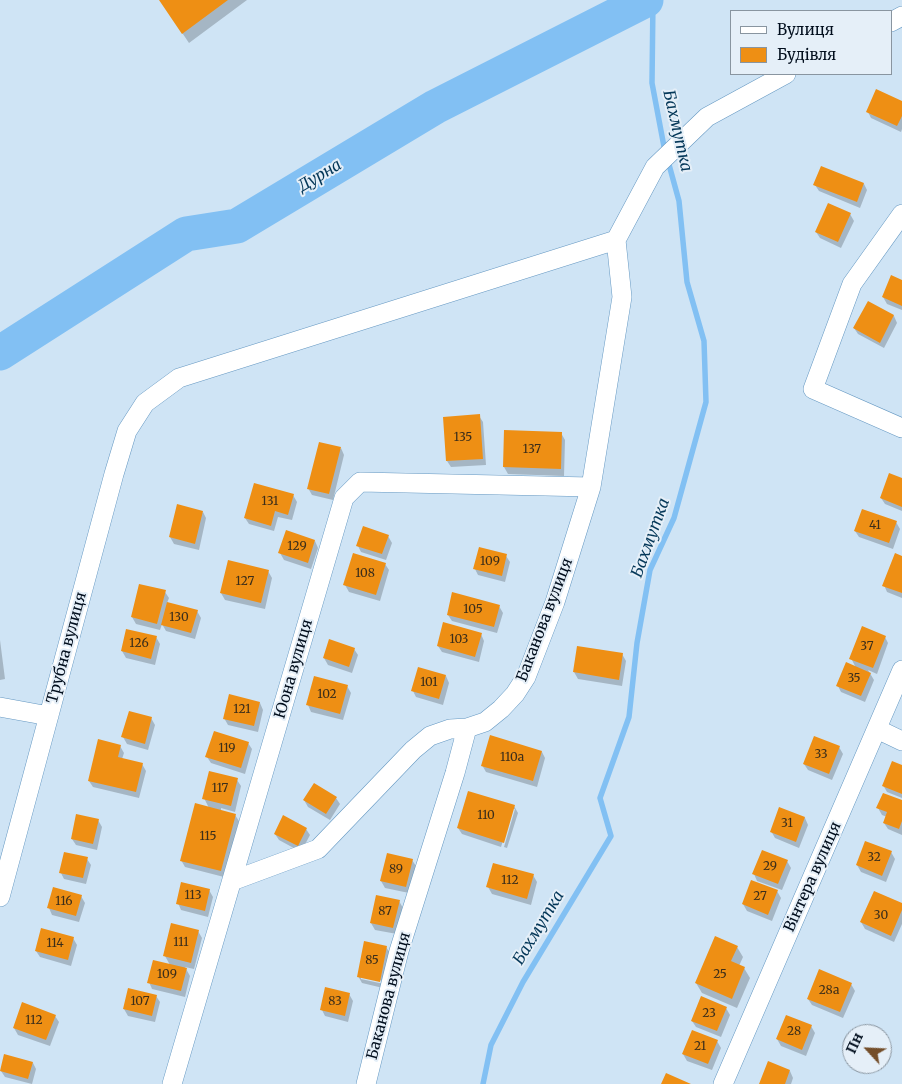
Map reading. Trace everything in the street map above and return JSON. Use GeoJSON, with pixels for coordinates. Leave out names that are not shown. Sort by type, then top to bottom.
{"type":"FeatureCollection","features":[{"type":"Feature","properties":{"kind":"street"},"geometry":{"type":"LineString","coordinates":[[616,240],[655,167],[707,117],[784,75]]}},
{"type":"Feature","properties":{"kind":"street"},"geometry":{"type":"LineString","coordinates":[[902,214],[852,284],[813,389],[902,428]]}},
{"type":"Feature","properties":{"kind":"street","name":"Трубна вулиця"},"geometry":{"type":"LineString","coordinates":[[0,895],[122,448],[127,432],[145,403],[179,378],[616,240]]}},
{"type":"Feature","properties":{"kind":"street","name":"Баканова вулиця"},"geometry":{"type":"LineString","coordinates":[[366,1084],[400,951],[455,774],[467,728],[485,722],[515,694],[526,677],[555,602],[591,487],[622,297],[616,240]]}},
{"type":"Feature","properties":{"kind":"street","name":"Юона вулиця"},"geometry":{"type":"LineString","coordinates":[[172,1084],[344,498],[360,482],[591,487]]}},
{"type":"Feature","properties":{"kind":"street","name":"Вінтера вулиця"},"geometry":{"type":"LineString","coordinates":[[723,1084],[902,670]]}},
{"type":"Feature","properties":{"kind":"street"},"geometry":{"type":"LineString","coordinates":[[0,707],[49,716]]}},
{"type":"Feature","properties":{"kind":"street"},"geometry":{"type":"LineString","coordinates":[[232,881],[318,849],[413,750],[430,736],[450,729],[467,728]]}},
{"type":"Feature","properties":{"kind":"street"},"geometry":{"type":"LineString","coordinates":[[877,729],[902,741]]}},
{"type":"Feature","properties":{"kind":"building"},"geometry":{"type":"Polygon","coordinates":[[[159,0],[228,0],[182,34],[159,0]]]}},
{"type":"Feature","properties":{"kind":"building"},"geometry":{"type":"Polygon","coordinates":[[[876,89],[902,101],[902,116],[897,126],[866,112],[876,89]]]}},
{"type":"Feature","properties":{"kind":"building"},"geometry":{"type":"Polygon","coordinates":[[[821,166],[864,183],[857,202],[813,185],[821,166]]]}},
{"type":"Feature","properties":{"kind":"building"},"geometry":{"type":"Polygon","coordinates":[[[828,203],[851,213],[838,242],[815,232],[828,203]]]}},
{"type":"Feature","properties":{"kind":"building"},"geometry":{"type":"Polygon","coordinates":[[[891,275],[902,280],[902,306],[882,297],[891,275]]]}},
{"type":"Feature","properties":{"kind":"building"},"geometry":{"type":"Polygon","coordinates":[[[868,301],[894,315],[880,343],[853,328],[868,301]]]}},
{"type":"Feature","properties":{"kind":"building"},"geometry":{"type":"Polygon","coordinates":[[[480,414],[483,459],[446,461],[443,417],[480,414]]]}},
{"type":"Feature","properties":{"kind":"building"},"geometry":{"type":"Polygon","coordinates":[[[504,430],[562,432],[561,469],[503,467],[504,430]]]}},
{"type":"Feature","properties":{"kind":"building"},"geometry":{"type":"Polygon","coordinates":[[[319,442],[341,447],[329,494],[307,489],[319,442]]]}},
{"type":"Feature","properties":{"kind":"building"},"geometry":{"type":"Polygon","coordinates":[[[889,473],[902,478],[902,507],[880,498],[889,473]]]}},
{"type":"Feature","properties":{"kind":"building"},"geometry":{"type":"Polygon","coordinates":[[[254,483],[294,494],[288,515],[275,511],[271,526],[244,518],[254,483]]]}},
{"type":"Feature","properties":{"kind":"building"},"geometry":{"type":"Polygon","coordinates":[[[177,504],[203,511],[195,544],[169,537],[177,504]]]}},
{"type":"Feature","properties":{"kind":"building"},"geometry":{"type":"Polygon","coordinates":[[[862,509],[897,521],[889,543],[854,531],[862,509]]]}},
{"type":"Feature","properties":{"kind":"building"},"geometry":{"type":"Polygon","coordinates":[[[363,526],[389,535],[382,554],[356,546],[363,526]]]}},
{"type":"Feature","properties":{"kind":"building"},"geometry":{"type":"Polygon","coordinates":[[[286,530],[315,540],[308,563],[278,553],[286,530]]]}},
{"type":"Feature","properties":{"kind":"building"},"geometry":{"type":"Polygon","coordinates":[[[479,547],[507,554],[502,576],[473,569],[479,547]]]}},
{"type":"Feature","properties":{"kind":"building"},"geometry":{"type":"Polygon","coordinates":[[[353,553],[386,563],[376,595],[343,585],[353,553]]]}},
{"type":"Feature","properties":{"kind":"building"},"geometry":{"type":"Polygon","coordinates":[[[895,553],[902,556],[902,593],[882,586],[895,553]]]}},
{"type":"Feature","properties":{"kind":"building"},"geometry":{"type":"Polygon","coordinates":[[[228,560],[269,570],[261,603],[220,593],[228,560]]]}},
{"type":"Feature","properties":{"kind":"building"},"geometry":{"type":"Polygon","coordinates":[[[139,584],[166,590],[157,624],[131,617],[139,584]]]}},
{"type":"Feature","properties":{"kind":"building"},"geometry":{"type":"Polygon","coordinates":[[[452,592],[500,605],[494,627],[447,615],[452,592]]]}},
{"type":"Feature","properties":{"kind":"building"},"geometry":{"type":"Polygon","coordinates":[[[167,602],[198,610],[191,633],[161,625],[167,602]]]}},
{"type":"Feature","properties":{"kind":"building"},"geometry":{"type":"Polygon","coordinates":[[[443,622],[482,633],[475,657],[437,646],[443,622]]]}},
{"type":"Feature","properties":{"kind":"building"},"geometry":{"type":"Polygon","coordinates":[[[862,626],[886,636],[873,668],[849,659],[862,626]]]}},
{"type":"Feature","properties":{"kind":"building"},"geometry":{"type":"Polygon","coordinates":[[[126,629],[157,636],[151,659],[121,651],[126,629]]]}},
{"type":"Feature","properties":{"kind":"building"},"geometry":{"type":"Polygon","coordinates":[[[329,639],[355,648],[349,667],[323,658],[329,639]]]}},
{"type":"Feature","properties":{"kind":"building"},"geometry":{"type":"Polygon","coordinates":[[[577,646],[623,653],[619,680],[573,672],[577,646]]]}},
{"type":"Feature","properties":{"kind":"building"},"geometry":{"type":"Polygon","coordinates":[[[846,662],[871,673],[861,696],[836,686],[846,662]]]}},
{"type":"Feature","properties":{"kind":"building"},"geometry":{"type":"Polygon","coordinates":[[[418,667],[446,675],[439,699],[411,691],[418,667]]]}},
{"type":"Feature","properties":{"kind":"building"},"geometry":{"type":"Polygon","coordinates":[[[314,676],[348,685],[340,714],[306,705],[314,676]]]}},
{"type":"Feature","properties":{"kind":"building"},"geometry":{"type":"Polygon","coordinates":[[[229,694],[260,702],[254,726],[223,719],[229,694]]]}},
{"type":"Feature","properties":{"kind":"building"},"geometry":{"type":"Polygon","coordinates":[[[129,711],[152,717],[145,744],[121,737],[129,711]]]}},
{"type":"Feature","properties":{"kind":"building"},"geometry":{"type":"Polygon","coordinates":[[[214,731],[249,742],[241,768],[205,757],[214,731]]]}},
{"type":"Feature","properties":{"kind":"building"},"geometry":{"type":"Polygon","coordinates":[[[490,735],[542,751],[533,781],[481,766],[490,735]]]}},
{"type":"Feature","properties":{"kind":"building"},"geometry":{"type":"Polygon","coordinates":[[[814,736],[840,746],[829,774],[803,764],[814,736]]]}},
{"type":"Feature","properties":{"kind":"building"},"geometry":{"type":"Polygon","coordinates":[[[98,739],[121,745],[118,757],[143,763],[136,792],[88,781],[98,739]]]}},
{"type":"Feature","properties":{"kind":"building"},"geometry":{"type":"Polygon","coordinates":[[[892,761],[902,765],[902,794],[882,786],[892,761]]]}},
{"type":"Feature","properties":{"kind":"building"},"geometry":{"type":"Polygon","coordinates":[[[209,771],[238,778],[231,806],[202,799],[209,771]]]}},
{"type":"Feature","properties":{"kind":"building"},"geometry":{"type":"Polygon","coordinates":[[[314,783],[337,797],[326,814],[303,800],[314,783]]]}},
{"type":"Feature","properties":{"kind":"building"},"geometry":{"type":"Polygon","coordinates":[[[468,791],[515,805],[504,843],[457,828],[468,791]]]}},
{"type":"Feature","properties":{"kind":"building"},"geometry":{"type":"Polygon","coordinates":[[[883,793],[902,800],[902,821],[899,829],[883,823],[887,812],[876,808],[883,793]]]}},
{"type":"Feature","properties":{"kind":"building"},"geometry":{"type":"Polygon","coordinates":[[[195,803],[236,814],[221,871],[180,861],[195,803]]]}},
{"type":"Feature","properties":{"kind":"building"},"geometry":{"type":"Polygon","coordinates":[[[779,807],[805,817],[796,842],[770,832],[779,807]]]}},
{"type":"Feature","properties":{"kind":"building"},"geometry":{"type":"Polygon","coordinates":[[[76,814],[99,819],[93,844],[71,839],[76,814]]]}},
{"type":"Feature","properties":{"kind":"building"},"geometry":{"type":"Polygon","coordinates":[[[283,815],[307,828],[298,846],[274,834],[283,815]]]}},
{"type":"Feature","properties":{"kind":"building"},"geometry":{"type":"Polygon","coordinates":[[[865,841],[892,851],[882,876],[856,865],[865,841]]]}},
{"type":"Feature","properties":{"kind":"building"},"geometry":{"type":"Polygon","coordinates":[[[762,850],[788,860],[778,884],[752,874],[762,850]]]}},
{"type":"Feature","properties":{"kind":"building"},"geometry":{"type":"Polygon","coordinates":[[[64,852],[88,857],[83,878],[59,873],[64,852]]]}},
{"type":"Feature","properties":{"kind":"building"},"geometry":{"type":"Polygon","coordinates":[[[387,853],[413,859],[406,887],[380,881],[387,853]]]}},
{"type":"Feature","properties":{"kind":"building"},"geometry":{"type":"Polygon","coordinates":[[[493,863],[534,874],[527,899],[486,887],[493,863]]]}},
{"type":"Feature","properties":{"kind":"building"},"geometry":{"type":"Polygon","coordinates":[[[751,880],[778,890],[768,915],[742,904],[751,880]]]}},
{"type":"Feature","properties":{"kind":"building"},"geometry":{"type":"Polygon","coordinates":[[[181,882],[210,889],[205,911],[176,904],[181,882]]]}},
{"type":"Feature","properties":{"kind":"building"},"geometry":{"type":"Polygon","coordinates":[[[53,887],[82,895],[76,916],[47,908],[53,887]]]}},
{"type":"Feature","properties":{"kind":"building"},"geometry":{"type":"Polygon","coordinates":[[[874,891],[902,903],[902,910],[891,936],[860,922],[874,891]]]}},
{"type":"Feature","properties":{"kind":"building"},"geometry":{"type":"Polygon","coordinates":[[[376,895],[400,900],[393,928],[370,923],[376,895]]]}},
{"type":"Feature","properties":{"kind":"building"},"geometry":{"type":"Polygon","coordinates":[[[171,923],[199,930],[191,963],[163,956],[171,923]]]}},
{"type":"Feature","properties":{"kind":"building"},"geometry":{"type":"Polygon","coordinates":[[[41,928],[74,937],[68,960],[35,951],[41,928]]]}},
{"type":"Feature","properties":{"kind":"building"},"geometry":{"type":"Polygon","coordinates":[[[715,936],[738,946],[731,961],[745,967],[732,999],[695,983],[715,936]]]}},
{"type":"Feature","properties":{"kind":"building"},"geometry":{"type":"Polygon","coordinates":[[[364,941],[387,946],[380,982],[357,977],[364,941]]]}},
{"type":"Feature","properties":{"kind":"building"},"geometry":{"type":"Polygon","coordinates":[[[153,960],[187,968],[181,991],[147,983],[153,960]]]}},
{"type":"Feature","properties":{"kind":"building"},"geometry":{"type":"Polygon","coordinates":[[[819,969],[852,983],[840,1012],[807,999],[819,969]]]}},
{"type":"Feature","properties":{"kind":"building"},"geometry":{"type":"Polygon","coordinates":[[[325,987],[350,993],[345,1016],[320,1010],[325,987]]]}},
{"type":"Feature","properties":{"kind":"building"},"geometry":{"type":"Polygon","coordinates":[[[128,988],[157,995],[152,1016],[123,1009],[128,988]]]}},
{"type":"Feature","properties":{"kind":"building"},"geometry":{"type":"Polygon","coordinates":[[[701,996],[727,1007],[717,1031],[691,1021],[701,996]]]}},
{"type":"Feature","properties":{"kind":"building"},"geometry":{"type":"Polygon","coordinates":[[[22,1002],[56,1015],[46,1040],[13,1028],[22,1002]]]}},
{"type":"Feature","properties":{"kind":"building"},"geometry":{"type":"Polygon","coordinates":[[[786,1015],[812,1025],[802,1050],[776,1039],[786,1015]]]}},
{"type":"Feature","properties":{"kind":"building"},"geometry":{"type":"Polygon","coordinates":[[[692,1030],[718,1040],[708,1064],[682,1054],[692,1030]]]}},
{"type":"Feature","properties":{"kind":"building"},"geometry":{"type":"Polygon","coordinates":[[[4,1054],[33,1062],[28,1079],[0,1071],[4,1054]]]}},
{"type":"Feature","properties":{"kind":"building"},"geometry":{"type":"Polygon","coordinates":[[[768,1061],[790,1070],[785,1084],[759,1084],[768,1061]]]}},
{"type":"Feature","properties":{"kind":"building"},"geometry":{"type":"Polygon","coordinates":[[[666,1073],[691,1084],[661,1084],[666,1073]]]}},
{"type":"Feature","properties":{"kind":"waterway","name":"Дурна"},"geometry":{"type":"LineString","coordinates":[[0,353],[186,234],[237,226],[435,107],[646,0]]}},
{"type":"Feature","properties":{"kind":"waterway","name":"Бахмутка"},"geometry":{"type":"LineString","coordinates":[[653,0],[652,83],[665,152]]}},
{"type":"Feature","properties":{"kind":"waterway","name":"Бахмутка"},"geometry":{"type":"LineString","coordinates":[[483,1084],[491,1045],[523,982],[611,836],[600,798],[629,717],[637,643],[650,570],[674,518],[706,402],[704,341],[687,282],[679,201],[668,161]]}}]}
